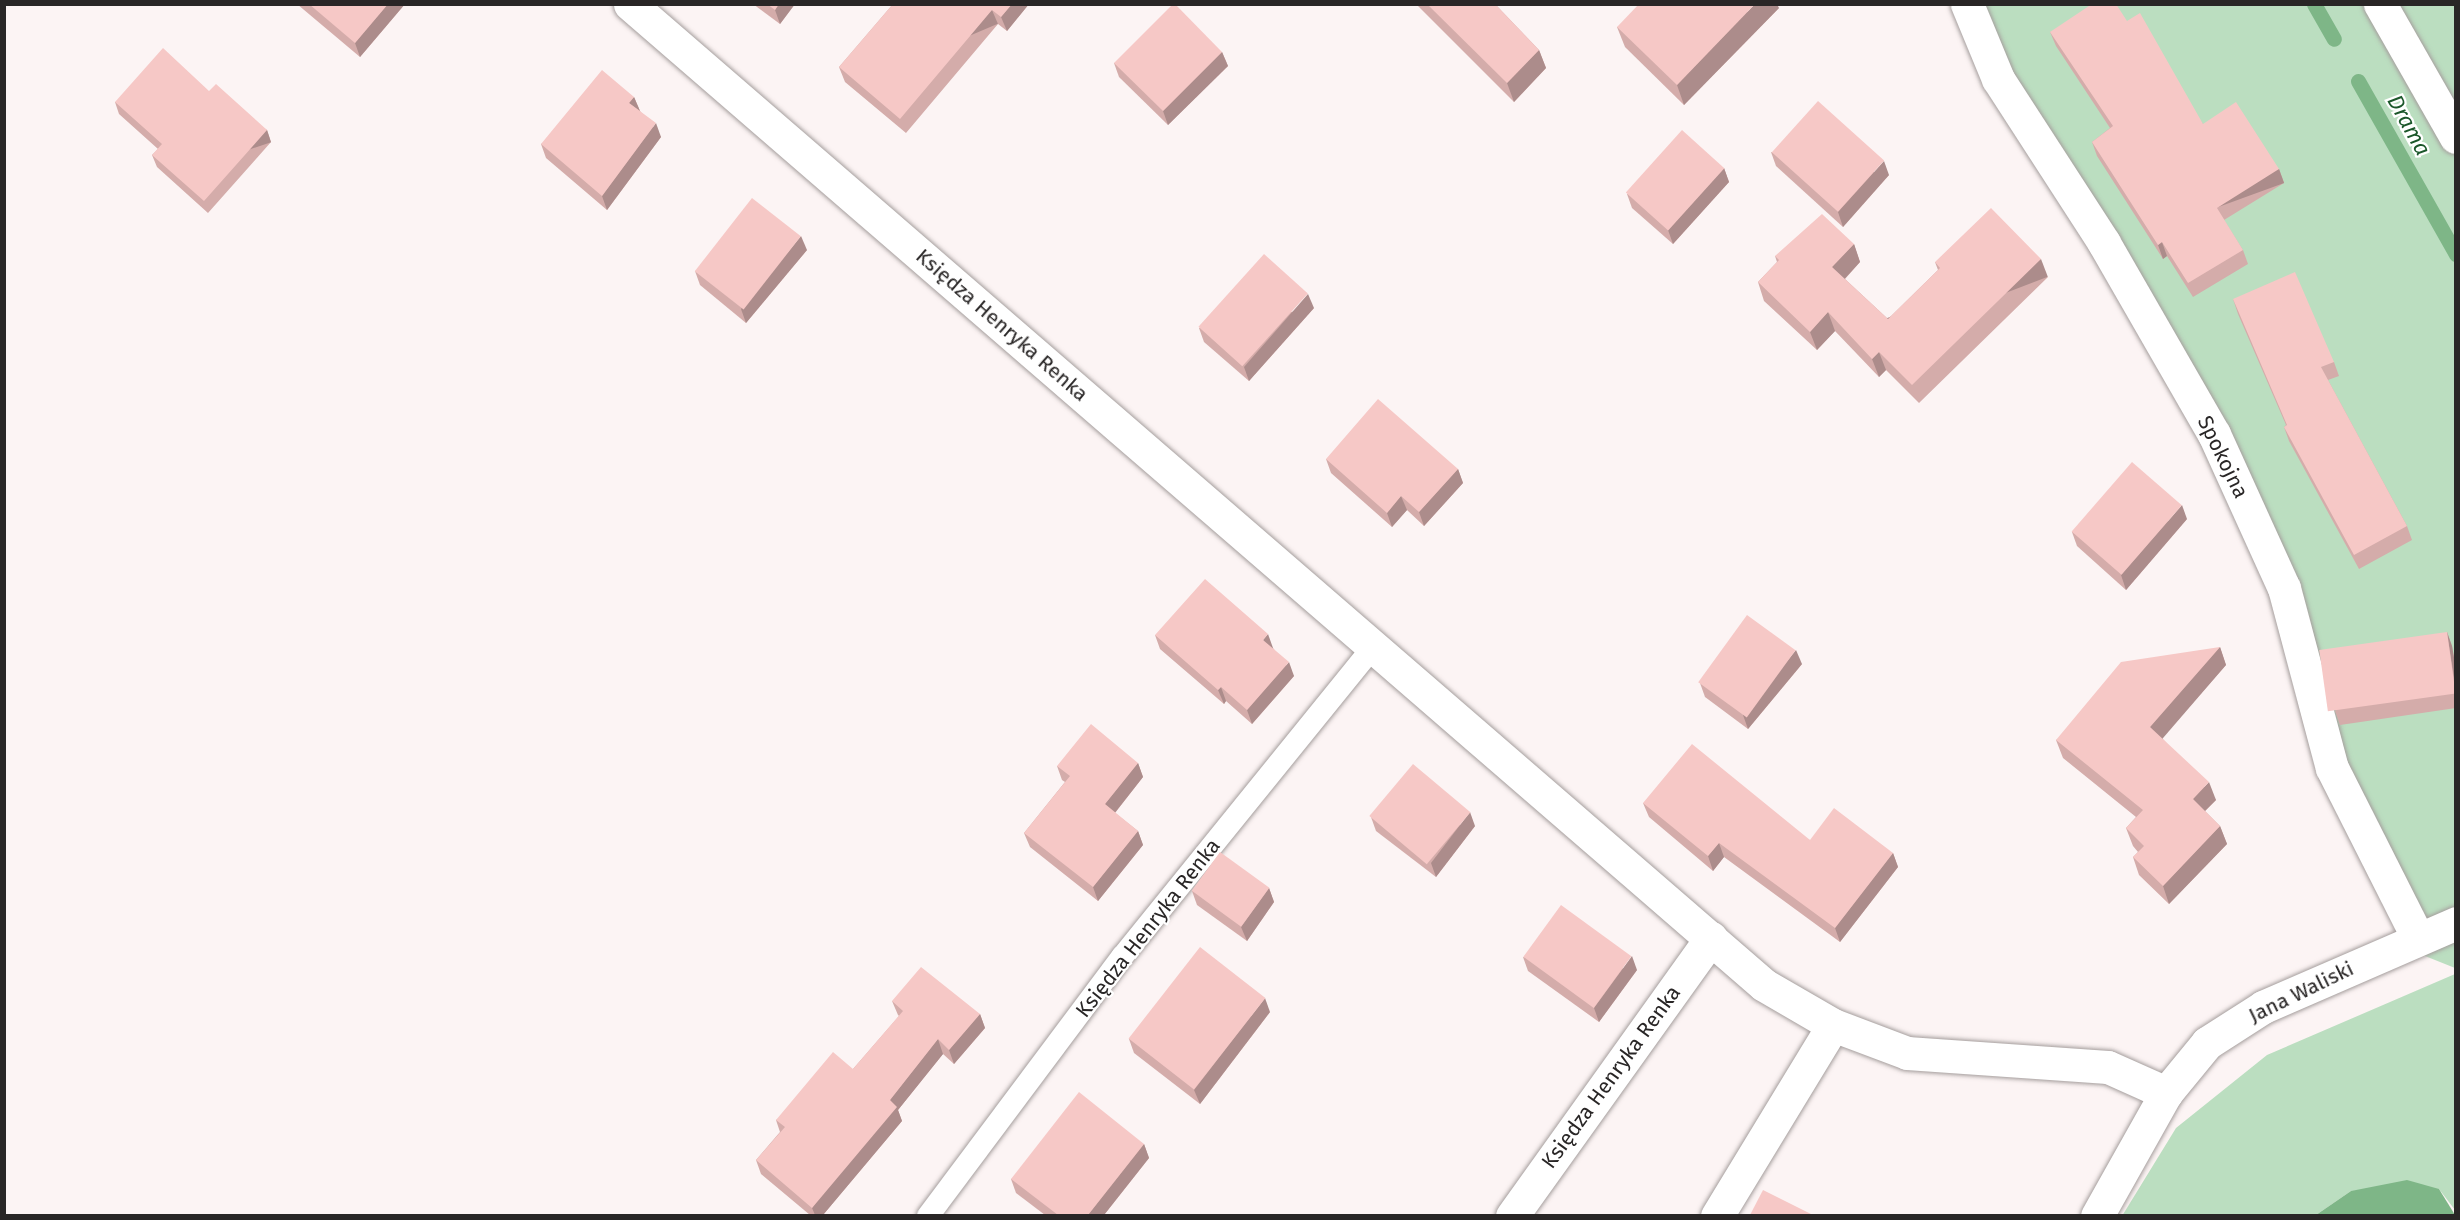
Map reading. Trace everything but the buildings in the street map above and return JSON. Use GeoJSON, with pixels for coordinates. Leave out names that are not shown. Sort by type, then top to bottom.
{"type":"FeatureCollection","features":[{"type":"Feature","properties":{"kind":"street","name":"Księdza Henryka Renka"},"geometry":{"type":"LineString","coordinates":[[630,4],[1764,985],[1833,1025],[1906,1053],[2108,1066],[2166,1093]]}},
{"type":"Feature","properties":{"kind":"street","name":"Spokojna"},"geometry":{"type":"LineString","coordinates":[[1967,4],[1998,79],[2104,243],[2214,434],[2284,588],[2332,768],[2418,938]]}},
{"type":"Feature","properties":{"kind":"street"},"geometry":{"type":"LineString","coordinates":[[2380,4],[2456,137]]}},
{"type":"Feature","properties":{"kind":"street","name":"Jana Waliski"},"geometry":{"type":"LineString","coordinates":[[2097,1215],[2166,1093],[2207,1043],[2263,1006],[2456,923]]}},
{"type":"Feature","properties":{"kind":"street","name":"Księdza Henryka Renka"},"geometry":{"type":"LineString","coordinates":[[1512,1215],[1711,938]]}},
{"type":"Feature","properties":{"kind":"street"},"geometry":{"type":"LineString","coordinates":[[1717,1215],[1833,1025]]}},
{"type":"Feature","properties":{"kind":"lane","name":"Księdza Henryka Renka"},"geometry":{"type":"LineString","coordinates":[[928,1215],[1122,957],[1374,646]]}},
{"type":"Feature","properties":{"kind":"shaded area"},"geometry":{"type":"Polygon","coordinates":[[[1967,5],[2455,5],[2455,968],[2420,954],[2174,367],[1967,5]]]}},
{"type":"Feature","properties":{"kind":"shaded area"},"geometry":{"type":"Polygon","coordinates":[[[2455,974],[2455,1210],[2439,1189],[2351,1191],[2316,1215],[2122,1216],[2176,1128],[2267,1055],[2455,974]]]}},
{"type":"Feature","properties":{"kind":"shaded area"},"geometry":{"type":"Polygon","coordinates":[[[2407,1180],[2439,1189],[2455,1215],[2316,1215],[2351,1191],[2407,1180]]]}},
{"type":"Feature","properties":{"kind":"waterway","name":"Drama"},"geometry":{"type":"LineString","coordinates":[[2314,4],[2334,39]]}},
{"type":"Feature","properties":{"kind":"waterway","name":"Drama"},"geometry":{"type":"LineString","coordinates":[[2358,81],[2456,254]]}}]}
